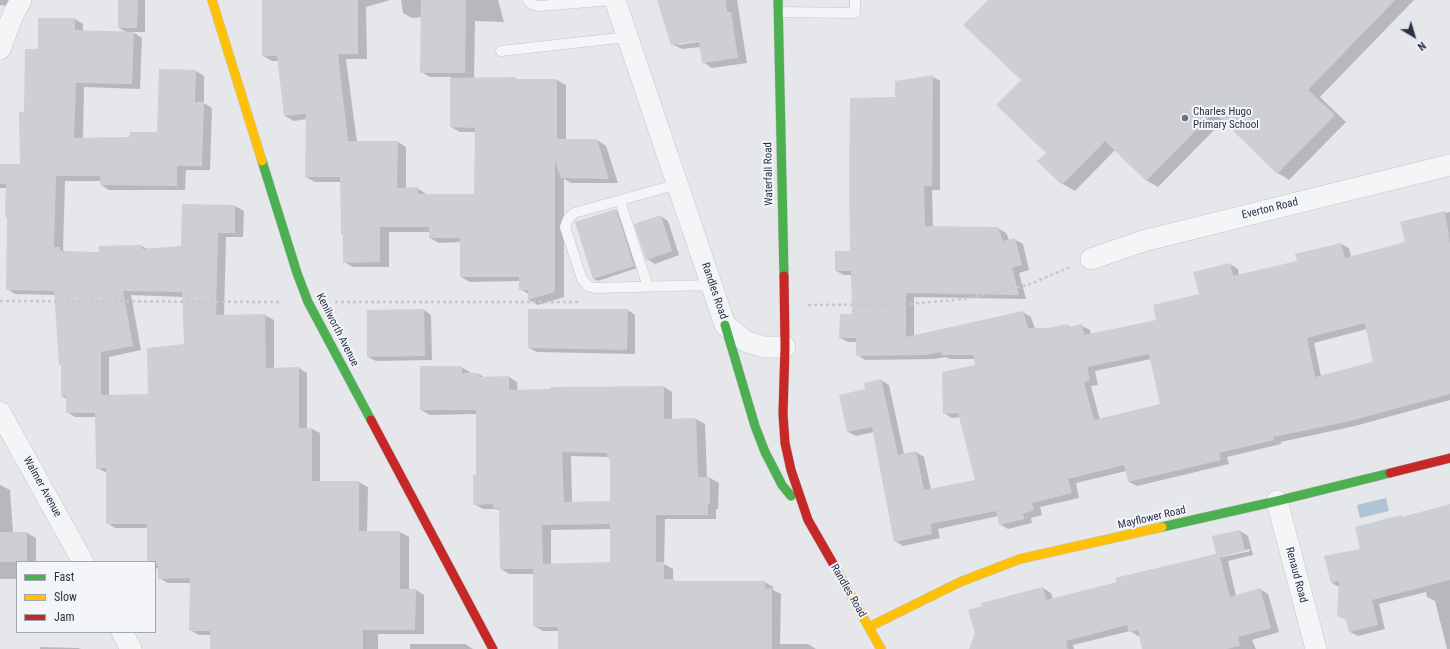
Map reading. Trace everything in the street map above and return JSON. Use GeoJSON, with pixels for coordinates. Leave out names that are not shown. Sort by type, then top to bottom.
{"type":"FeatureCollection","features":[{"type":"Feature","properties":{"kind":"street"},"geometry":{"type":"LineString","coordinates":[[0,49],[13,15],[21,0]]}},
{"type":"Feature","properties":{"kind":"street","name":"Kenilworth Avenue"},"geometry":{"type":"LineString","coordinates":[[212,0],[297,273],[308,302],[493,649]]}},
{"type":"Feature","properties":{"kind":"street","name":"Randles Road"},"geometry":{"type":"LineString","coordinates":[[615,0],[725,325],[747,342],[764,348],[784,347],[783,414],[785,443],[791,470],[808,520],[881,649]]}},
{"type":"Feature","properties":{"kind":"street","name":"Waterfall Road"},"geometry":{"type":"LineString","coordinates":[[778,0],[784,347]]}},
{"type":"Feature","properties":{"kind":"street","name":"Everton Road"},"geometry":{"type":"LineString","coordinates":[[1091,259],[1143,240],[1450,165]]}},
{"type":"Feature","properties":{"kind":"street"},"geometry":{"type":"LineString","coordinates":[[725,325],[754,426],[765,452],[782,485],[808,520]]}},
{"type":"Feature","properties":{"kind":"street","name":"Walmer Avenue"},"geometry":{"type":"LineString","coordinates":[[0,412],[83,561]]}},
{"type":"Feature","properties":{"kind":"street","name":"Mayflower Road"},"geometry":{"type":"LineString","coordinates":[[869,627],[960,582],[1020,559],[1277,501],[1450,458]]}},
{"type":"Feature","properties":{"kind":"street","name":"Renaud Road"},"geometry":{"type":"LineString","coordinates":[[1277,501],[1316,649]]}},
{"type":"Feature","properties":{"kind":"street"},"geometry":{"type":"LineString","coordinates":[[123,633],[131,649]]}},
{"type":"Feature","properties":{"kind":"lane"},"geometry":{"type":"LineString","coordinates":[[528,0],[531,4],[539,6],[612,0]]}},
{"type":"Feature","properties":{"kind":"lane"},"geometry":{"type":"LineString","coordinates":[[778,12],[855,13],[855,0]]}},
{"type":"Feature","properties":{"kind":"lane"},"geometry":{"type":"LineString","coordinates":[[501,51],[628,37]]}},
{"type":"Feature","properties":{"kind":"lane"},"geometry":{"type":"LineString","coordinates":[[678,184],[574,213],[568,219],[566,227],[582,279],[588,286],[595,288],[712,285]]}},
{"type":"Feature","properties":{"kind":"lane"},"geometry":{"type":"LineString","coordinates":[[620,201],[648,287]]}},
{"type":"Feature","properties":{"kind":"path"},"geometry":{"type":"LineString","coordinates":[[784,305],[909,304],[964,300],[1028,285],[1091,259]]}},
{"type":"Feature","properties":{"kind":"path"},"geometry":{"type":"LineString","coordinates":[[0,301],[580,302]]}},
{"type":"Feature","properties":{"kind":"water"},"geometry":{"type":"Polygon","coordinates":[[[1386,498],[1389,511],[1360,518],[1357,505],[1386,498]]]}},
{"type":"Feature","properties":{"kind":"building"},"geometry":{"type":"Polygon","coordinates":[[[118,0],[138,0],[137,28],[118,28],[118,0]]]}},
{"type":"Feature","properties":{"kind":"building"},"geometry":{"type":"Polygon","coordinates":[[[262,0],[358,0],[358,54],[338,54],[348,141],[398,141],[397,188],[418,187],[418,194],[474,194],[475,128],[450,127],[450,78],[516,77],[516,79],[557,79],[557,139],[597,139],[609,179],[561,178],[555,160],[555,292],[528,300],[528,290],[519,290],[519,277],[460,277],[460,238],[429,238],[429,227],[380,227],[380,262],[343,263],[340,177],[305,177],[306,114],[284,116],[277,56],[262,56],[262,0]]]}},
{"type":"Feature","properties":{"kind":"building"},"geometry":{"type":"Polygon","coordinates":[[[421,0],[466,0],[465,73],[420,73],[421,0]]]}},
{"type":"Feature","properties":{"kind":"building"},"geometry":{"type":"Polygon","coordinates":[[[657,0],[726,0],[727,12],[731,12],[738,58],[702,63],[699,41],[671,45],[657,0]]]}},
{"type":"Feature","properties":{"kind":"building"},"geometry":{"type":"Polygon","coordinates":[[[988,0],[1395,0],[1308,90],[1335,115],[1277,174],[1215,113],[1212,116],[1211,115],[1146,181],[1105,141],[1062,185],[1037,161],[1046,153],[996,105],[1021,80],[963,25],[988,0]]]}},
{"type":"Feature","properties":{"kind":"building"},"geometry":{"type":"Polygon","coordinates":[[[38,18],[75,18],[75,30],[134,32],[132,84],[76,83],[74,138],[129,137],[130,132],[157,132],[159,69],[196,70],[195,102],[204,102],[202,166],[177,166],[177,186],[100,185],[100,176],[56,176],[54,247],[60,247],[60,251],[99,252],[99,246],[142,245],[142,249],[181,246],[182,204],[235,205],[235,233],[218,233],[216,315],[265,314],[266,368],[299,367],[299,428],[312,428],[312,481],[359,481],[359,531],[400,531],[400,589],[416,589],[415,630],[363,630],[363,649],[210,649],[210,631],[189,631],[190,578],[158,579],[158,565],[156,565],[156,561],[147,561],[147,524],[106,524],[106,468],[96,469],[95,413],[66,413],[66,396],[61,396],[61,365],[59,365],[54,291],[6,290],[6,184],[0,184],[0,164],[20,164],[19,111],[24,113],[25,49],[38,49],[38,18]],[[123,291],[133,346],[101,352],[101,395],[148,394],[147,348],[184,344],[182,292],[123,291]]]}},
{"type":"Feature","properties":{"kind":"building"},"geometry":{"type":"Polygon","coordinates":[[[933,75],[932,186],[924,186],[925,226],[998,227],[1003,241],[1015,238],[1022,265],[1012,268],[1019,295],[906,293],[906,337],[1023,311],[1028,328],[1048,328],[1068,324],[1069,327],[1082,324],[1084,335],[1156,320],[1153,305],[1199,294],[1193,272],[1230,263],[1233,276],[1297,261],[1295,254],[1341,243],[1345,258],[1405,242],[1400,222],[1444,211],[1450,244],[1450,394],[1346,422],[1273,437],[1274,440],[1219,453],[1221,460],[1128,482],[1124,465],[1068,479],[1072,493],[1032,503],[1034,510],[1023,514],[1024,519],[999,525],[996,511],[931,524],[932,534],[894,542],[872,427],[847,432],[839,395],[865,389],[864,383],[881,379],[898,455],[916,451],[924,490],[975,480],[958,413],[943,414],[942,372],[975,365],[973,355],[941,355],[941,352],[926,355],[856,356],[856,338],[839,338],[840,314],[852,314],[851,271],[835,271],[835,251],[850,251],[850,98],[895,97],[895,81],[933,75]],[[1365,323],[1307,338],[1315,377],[1373,362],[1365,323]],[[1149,354],[1087,367],[1090,380],[1084,382],[1094,420],[1160,404],[1149,354]]]}},
{"type":"Feature","properties":{"kind":"building"},"geometry":{"type":"Polygon","coordinates":[[[616,209],[634,266],[593,279],[575,222],[616,209]]]}},
{"type":"Feature","properties":{"kind":"building"},"geometry":{"type":"Polygon","coordinates":[[[661,215],[672,251],[646,260],[634,224],[661,215]]]}},
{"type":"Feature","properties":{"kind":"building"},"geometry":{"type":"Polygon","coordinates":[[[424,309],[425,356],[367,357],[367,310],[424,309]]]}},
{"type":"Feature","properties":{"kind":"building"},"geometry":{"type":"Polygon","coordinates":[[[528,309],[628,309],[627,350],[528,348],[528,309]]]}},
{"type":"Feature","properties":{"kind":"building"},"geometry":{"type":"Polygon","coordinates":[[[420,366],[462,366],[462,373],[479,373],[479,377],[509,376],[509,390],[551,389],[551,387],[664,386],[664,419],[696,418],[698,477],[710,477],[710,504],[708,504],[708,515],[656,515],[656,562],[664,562],[664,579],[675,579],[675,581],[765,581],[765,589],[772,588],[772,649],[558,649],[558,627],[533,627],[533,569],[500,569],[499,508],[493,508],[493,504],[473,505],[473,475],[476,475],[476,410],[420,410],[420,366]],[[562,452],[564,502],[610,501],[610,459],[608,459],[607,453],[562,452]],[[610,524],[542,525],[543,564],[610,562],[610,524]]]}},
{"type":"Feature","properties":{"kind":"building"},"geometry":{"type":"Polygon","coordinates":[[[1450,504],[1450,580],[1372,600],[1378,625],[1349,632],[1346,620],[1337,616],[1339,581],[1331,583],[1324,556],[1360,549],[1355,527],[1401,515],[1402,517],[1450,504]]]}},
{"type":"Feature","properties":{"kind":"building"},"geometry":{"type":"Polygon","coordinates":[[[1240,530],[1245,551],[1220,557],[1230,597],[1260,588],[1271,628],[1238,637],[1240,646],[1227,649],[1142,649],[1138,630],[1129,632],[1127,625],[1066,641],[1068,649],[969,649],[975,633],[968,610],[982,606],[981,603],[1043,587],[1046,600],[1117,582],[1115,578],[1216,554],[1212,536],[1240,530]]]}},
{"type":"Feature","properties":{"kind":"building"},"geometry":{"type":"Polygon","coordinates":[[[0,532],[27,532],[27,561],[0,562],[0,532]]]}},
{"type":"Feature","properties":{"kind":"traffic: fast"},"geometry":{"type":"LineString","coordinates":[[778,0],[784,276]]}},
{"type":"Feature","properties":{"kind":"traffic: fast"},"geometry":{"type":"LineString","coordinates":[[262,161],[297,273],[308,302],[371,420]]}},
{"type":"Feature","properties":{"kind":"traffic: fast"},"geometry":{"type":"LineString","coordinates":[[725,325],[755,426],[765,452],[782,485],[791,496]]}},
{"type":"Feature","properties":{"kind":"traffic: fast"},"geometry":{"type":"LineString","coordinates":[[1162,527],[1277,501],[1390,473]]}},
{"type":"Feature","properties":{"kind":"traffic: slow"},"geometry":{"type":"LineString","coordinates":[[212,0],[262,161]]}},
{"type":"Feature","properties":{"kind":"traffic: slow"},"geometry":{"type":"LineString","coordinates":[[869,627],[960,582],[1020,559],[1162,527]]}},
{"type":"Feature","properties":{"kind":"traffic: slow"},"geometry":{"type":"LineString","coordinates":[[835,567],[881,649]]}},
{"type":"Feature","properties":{"kind":"traffic: jam"},"geometry":{"type":"LineString","coordinates":[[784,276],[785,347],[783,414],[785,443],[791,470],[808,520],[835,567]]}},
{"type":"Feature","properties":{"kind":"traffic: jam"},"geometry":{"type":"LineString","coordinates":[[371,420],[493,649]]}},
{"type":"Feature","properties":{"kind":"traffic: jam"},"geometry":{"type":"LineString","coordinates":[[1390,473],[1450,458]]}},
{"type":"Feature","properties":{"kind":"place","name":"Charles Hugo Primary School"},"geometry":{"type":"Point","coordinates":[1185,118]}}]}
